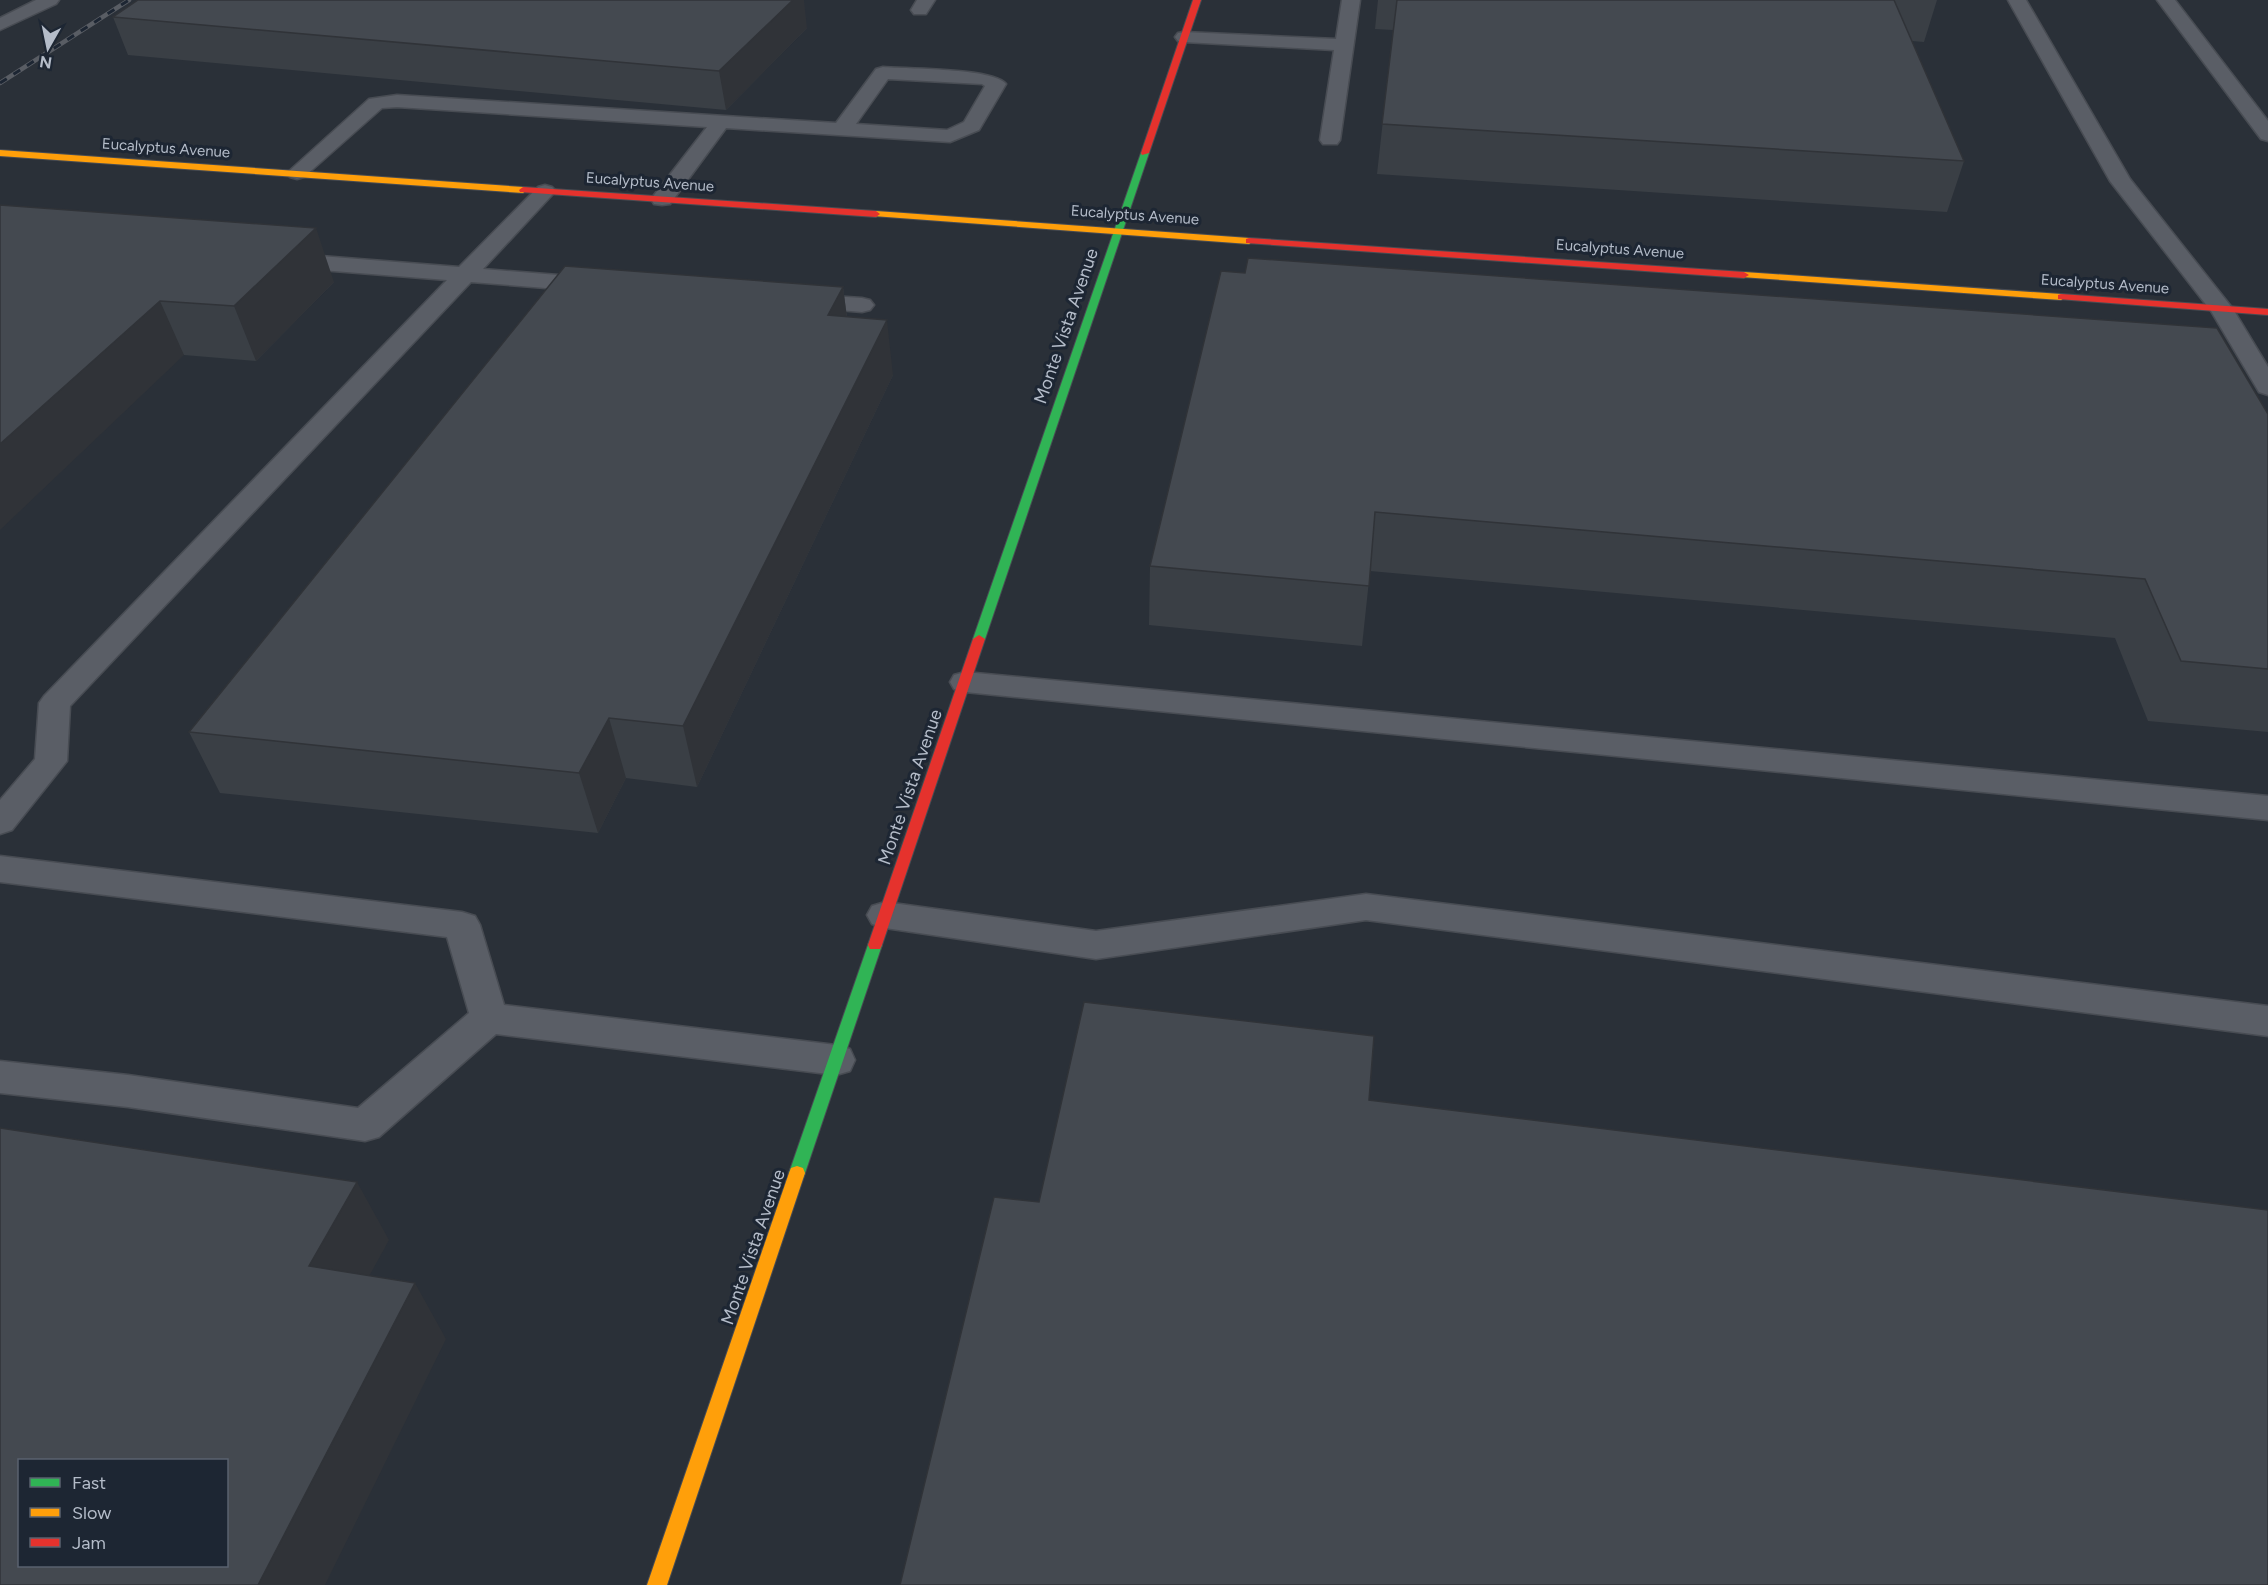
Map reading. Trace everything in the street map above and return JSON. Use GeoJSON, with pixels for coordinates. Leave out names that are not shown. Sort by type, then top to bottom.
{"type":"FeatureCollection","features":[{"type":"Feature","properties":{"kind":"street","name":"Monte Vista Avenue"},"geometry":{"type":"LineString","coordinates":[[657,1585],[1197,0]]}},
{"type":"Feature","properties":{"kind":"street","name":"Eucalyptus Avenue"},"geometry":{"type":"LineString","coordinates":[[0,153],[2268,312]]}},
{"type":"Feature","properties":{"kind":"lane"},"geometry":{"type":"LineString","coordinates":[[0,25],[50,0]]}},
{"type":"Feature","properties":{"kind":"lane"},"geometry":{"type":"LineString","coordinates":[[1330,140],[1351,0]]}},
{"type":"Feature","properties":{"kind":"lane"},"geometry":{"type":"LineString","coordinates":[[2017,0],[2121,181],[2221,309],[2268,387]]}},
{"type":"Feature","properties":{"kind":"lane"},"geometry":{"type":"LineString","coordinates":[[2166,0],[2268,135]]}},
{"type":"Feature","properties":{"kind":"lane"},"geometry":{"type":"LineString","coordinates":[[1184,37],[1344,45]]}},
{"type":"Feature","properties":{"kind":"lane"},"geometry":{"type":"LineString","coordinates":[[297,174],[376,103],[397,101],[950,136],[972,126],[996,84],[986,79],[883,73],[842,129]]}},
{"type":"Feature","properties":{"kind":"lane"},"geometry":{"type":"LineString","coordinates":[[662,199],[721,122]]}},
{"type":"Feature","properties":{"kind":"lane"},"geometry":{"type":"LineString","coordinates":[[0,822],[51,761],[55,703],[545,191]]}},
{"type":"Feature","properties":{"kind":"lane"},"geometry":{"type":"LineString","coordinates":[[262,258],[616,286]]}},
{"type":"Feature","properties":{"kind":"lane"},"geometry":{"type":"LineString","coordinates":[[780,299],[862,305]]}},
{"type":"Feature","properties":{"kind":"lane"},"geometry":{"type":"LineString","coordinates":[[964,682],[2268,808]]}},
{"type":"Feature","properties":{"kind":"lane"},"geometry":{"type":"LineString","coordinates":[[0,869],[462,925],[489,1018]]}},
{"type":"Feature","properties":{"kind":"lane"},"geometry":{"type":"LineString","coordinates":[[885,915],[1096,945],[1366,907],[2268,1021]]}},
{"type":"Feature","properties":{"kind":"lane"},"geometry":{"type":"LineString","coordinates":[[0,1077],[128,1091],[365,1125],[489,1018],[836,1060]]}},
{"type":"Feature","properties":{"kind":"building"},"geometry":{"type":"Polygon","coordinates":[[[138,0],[793,0],[719,71],[113,17],[138,0]]]}},
{"type":"Feature","properties":{"kind":"building"},"geometry":{"type":"Polygon","coordinates":[[[1397,0],[1894,0],[1964,161],[1382,124],[1397,0]]]}},
{"type":"Feature","properties":{"kind":"building"},"geometry":{"type":"Polygon","coordinates":[[[0,205],[316,228],[234,306],[160,301],[0,444],[0,205]]]}},
{"type":"Feature","properties":{"kind":"building"},"geometry":{"type":"Polygon","coordinates":[[[1248,258],[2217,328],[2268,414],[2268,669],[2181,661],[2145,579],[1375,512],[1369,586],[1150,566],[1221,271],[1245,273],[1248,258]]]}},
{"type":"Feature","properties":{"kind":"building"},"geometry":{"type":"Polygon","coordinates":[[[565,266],[843,287],[828,315],[887,320],[683,726],[609,718],[579,773],[189,732],[565,266]]]}},
{"type":"Feature","properties":{"kind":"building"},"geometry":{"type":"Polygon","coordinates":[[[1084,1002],[1374,1036],[1369,1100],[2268,1210],[2268,1585],[900,1585],[994,1197],[1039,1202],[1084,1002]]]}},
{"type":"Feature","properties":{"kind":"building"},"geometry":{"type":"Polygon","coordinates":[[[0,1128],[357,1182],[309,1266],[415,1283],[258,1585],[0,1585],[0,1128]]]}},
{"type":"Feature","properties":{"kind":"railway"},"geometry":{"type":"LineString","coordinates":[[0,83],[129,0]]}},
{"type":"Feature","properties":{"kind":"traffic: fast"},"geometry":{"type":"LineString","coordinates":[[979,639],[1145,153]]}},
{"type":"Feature","properties":{"kind":"traffic: fast"},"geometry":{"type":"LineString","coordinates":[[797,1173],[875,945]]}},
{"type":"Feature","properties":{"kind":"traffic: slow"},"geometry":{"type":"LineString","coordinates":[[0,153],[523,190]]}},
{"type":"Feature","properties":{"kind":"traffic: slow"},"geometry":{"type":"LineString","coordinates":[[876,214],[1249,241]]}},
{"type":"Feature","properties":{"kind":"traffic: slow"},"geometry":{"type":"LineString","coordinates":[[1744,275],[2061,297]]}},
{"type":"Feature","properties":{"kind":"traffic: slow"},"geometry":{"type":"LineString","coordinates":[[657,1585],[797,1173]]}},
{"type":"Feature","properties":{"kind":"traffic: jam"},"geometry":{"type":"LineString","coordinates":[[1145,153],[1197,0]]}},
{"type":"Feature","properties":{"kind":"traffic: jam"},"geometry":{"type":"LineString","coordinates":[[523,190],[876,214]]}},
{"type":"Feature","properties":{"kind":"traffic: jam"},"geometry":{"type":"LineString","coordinates":[[1249,241],[1744,275]]}},
{"type":"Feature","properties":{"kind":"traffic: jam"},"geometry":{"type":"LineString","coordinates":[[2061,297],[2268,312]]}},
{"type":"Feature","properties":{"kind":"traffic: jam"},"geometry":{"type":"LineString","coordinates":[[875,945],[979,639]]}}]}
